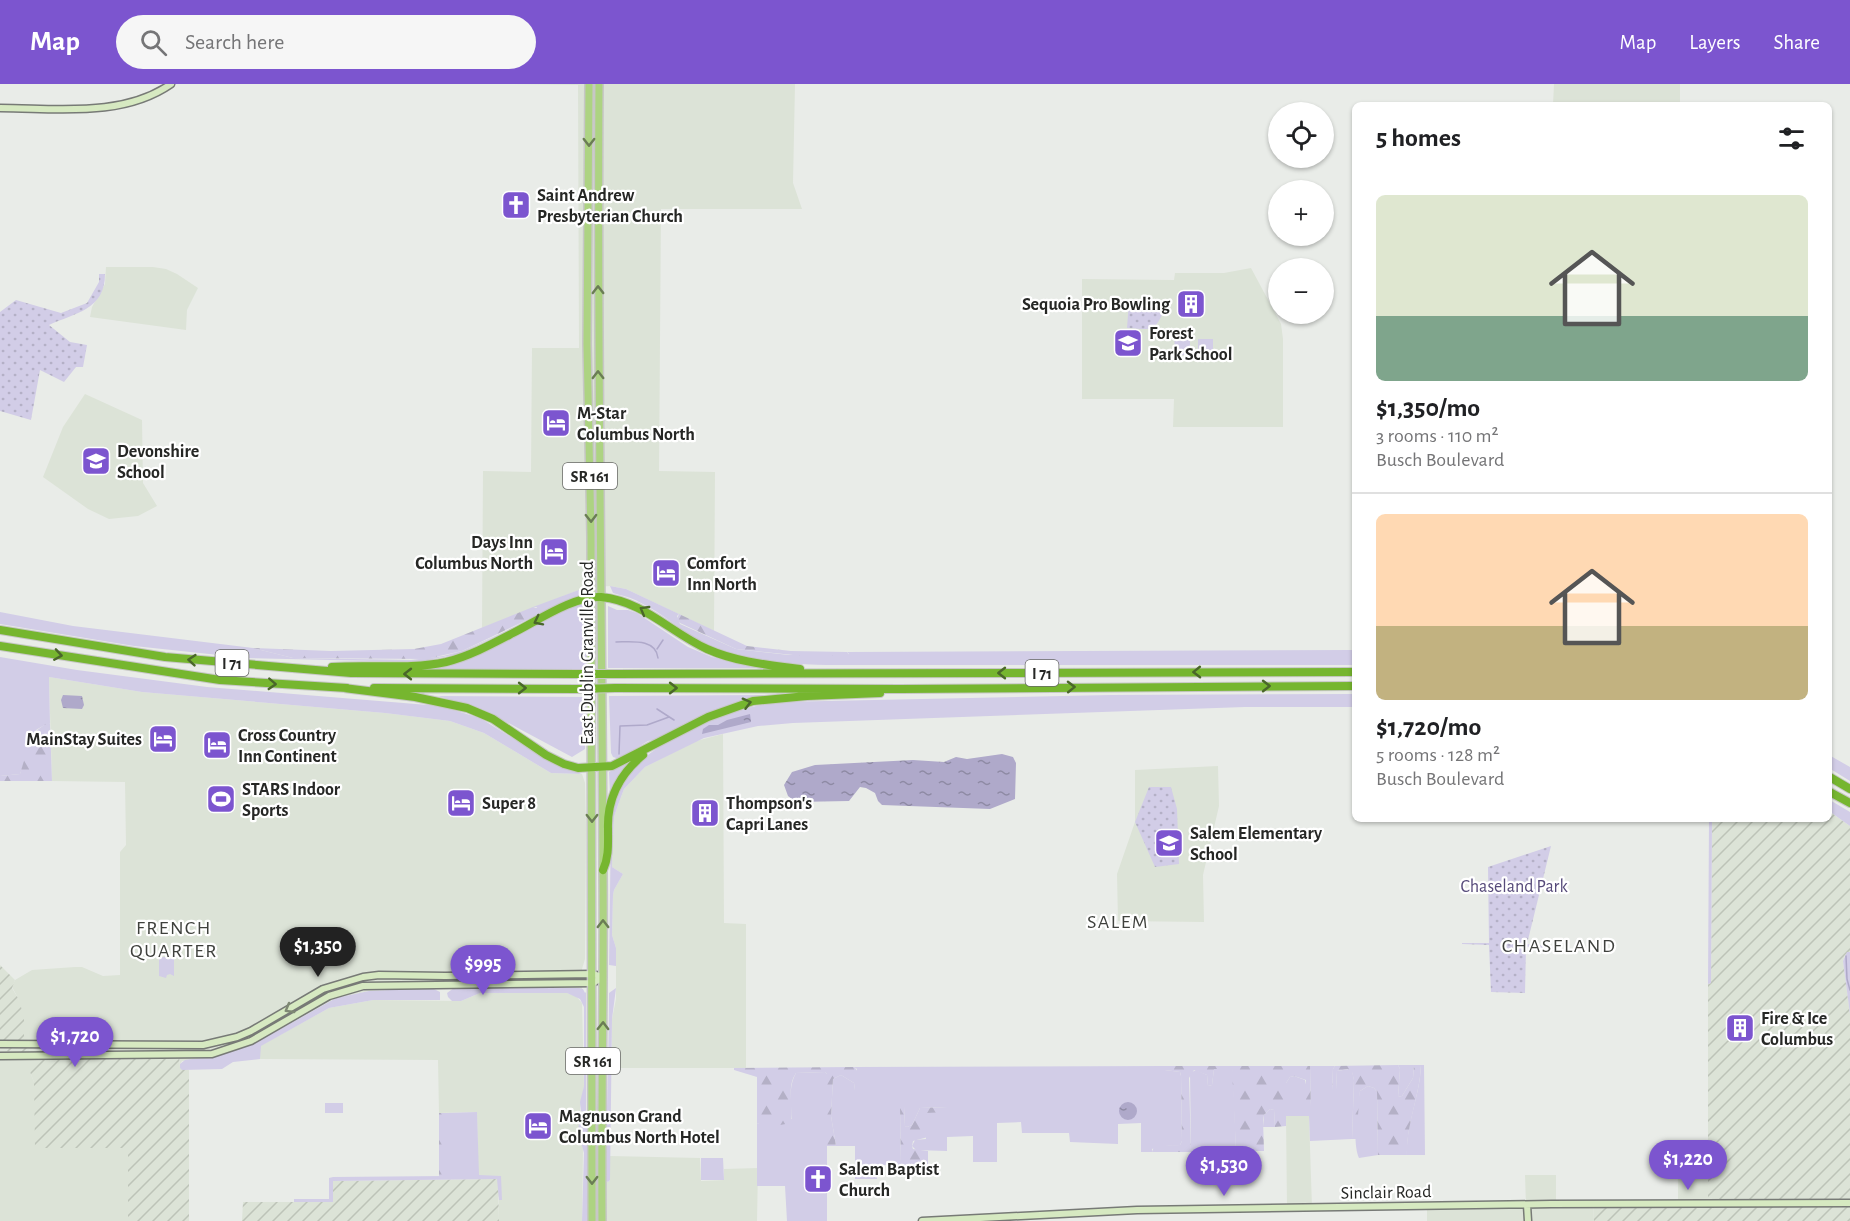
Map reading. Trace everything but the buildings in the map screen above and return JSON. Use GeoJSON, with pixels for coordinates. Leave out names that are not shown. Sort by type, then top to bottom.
{"type":"FeatureCollection","features":[{"type":"Feature","properties":{"kind":"highway"},"geometry":{"type":"LineString","coordinates":[[310,670],[446,662],[484,648],[567,606],[601,597],[631,603],[704,648],[719,654],[763,664],[828,673]]}},
{"type":"Feature","properties":{"kind":"highway","name":"I 71"},"geometry":{"type":"LineString","coordinates":[[0,630],[165,657],[380,674],[1352,672]]}},
{"type":"Feature","properties":{"kind":"highway","name":"I 71"},"geometry":{"type":"LineString","coordinates":[[0,646],[220,680],[344,688],[928,689],[1352,686]]}},
{"type":"Feature","properties":{"kind":"highway"},"geometry":{"type":"LineString","coordinates":[[344,688],[415,697],[467,708],[493,719],[555,760],[570,766],[591,768],[602,768],[620,763],[708,717],[753,701],[928,689]]}},
{"type":"Feature","properties":{"kind":"highway"},"geometry":{"type":"LineString","coordinates":[[603,870],[608,860],[608,818],[612,797],[626,772],[653,746]]}},
{"type":"Feature","properties":{"kind":"highway"},"geometry":{"type":"LineString","coordinates":[[1832,778],[1850,789]]}},
{"type":"Feature","properties":{"kind":"highway"},"geometry":{"type":"LineString","coordinates":[[1832,793],[1850,803]]}},
{"type":"Feature","properties":{"kind":"main road"},"geometry":{"type":"LineString","coordinates":[[0,108],[110,107],[141,100],[171,84]]}},
{"type":"Feature","properties":{"kind":"main road","name":"East Dublin Granville Road"},"geometry":{"type":"LineString","coordinates":[[589,84],[587,344],[591,598],[592,1221]]}},
{"type":"Feature","properties":{"kind":"main road","name":"East Dublin Granville Road"},"geometry":{"type":"LineString","coordinates":[[599,84],[598,419],[603,870],[602,1221]]}},
{"type":"Feature","properties":{"kind":"main road"},"geometry":{"type":"LineString","coordinates":[[0,1044],[203,1045],[217,1043],[244,1034],[323,989],[363,977],[379,975],[593,974],[603,977]]}},
{"type":"Feature","properties":{"kind":"main road"},"geometry":{"type":"LineString","coordinates":[[0,1056],[212,1054],[251,1041],[329,996],[363,986],[593,983],[603,977]]}},
{"type":"Feature","properties":{"kind":"main road","name":"Sinclair Road"},"geometry":{"type":"LineString","coordinates":[[922,1221],[1129,1211],[1850,1203]]}},
{"type":"Feature","properties":{"kind":"main road"},"geometry":{"type":"LineString","coordinates":[[1527,1205],[1528,1221]]}},
{"type":"Feature","properties":{"kind":"shaded area"},"geometry":{"type":"Polygon","coordinates":[[[513,84],[795,84],[793,183],[802,209],[661,209],[659,471],[715,472],[714,631],[626,589],[610,586],[584,588],[482,628],[483,471],[531,472],[532,348],[579,348],[578,85],[513,84]]]}},
{"type":"Feature","properties":{"kind":"shaded area"},"geometry":{"type":"Polygon","coordinates":[[[1554,84],[1680,84],[1680,102],[1553,102],[1554,84]]]}},
{"type":"Feature","properties":{"kind":"shaded area"},"geometry":{"type":"Polygon","coordinates":[[[106,267],[166,269],[198,288],[187,310],[186,330],[90,317],[92,307],[105,284],[106,267]]]}},
{"type":"Feature","properties":{"kind":"shaded area"},"geometry":{"type":"Polygon","coordinates":[[[1251,268],[1268,300],[1268,324],[1281,324],[1283,427],[1173,427],[1174,399],[1082,399],[1082,279],[1174,280],[1175,273],[1224,273],[1251,268]]]}},
{"type":"Feature","properties":{"kind":"shaded area","name":"Devonshire School"},"geometry":{"type":"Polygon","coordinates":[[[85,394],[142,420],[143,483],[157,506],[138,516],[109,519],[88,509],[43,477],[63,427],[85,394]]]}},
{"type":"Feature","properties":{"kind":"shaded area"},"geometry":{"type":"Polygon","coordinates":[[[49,677],[142,692],[385,713],[450,721],[484,733],[551,773],[582,774],[585,783],[586,827],[585,959],[582,969],[582,989],[432,988],[369,991],[336,998],[257,1042],[210,1058],[182,1061],[180,1064],[179,1051],[30,1072],[34,1082],[128,1148],[128,1221],[0,1221],[0,1051],[30,1051],[24,1040],[18,998],[12,987],[15,980],[32,970],[75,967],[82,967],[103,976],[120,975],[120,852],[126,845],[125,782],[52,781],[49,677]]]}},
{"type":"Feature","properties":{"kind":"shaded area"},"geometry":{"type":"Polygon","coordinates":[[[723,734],[724,923],[746,924],[746,1068],[612,1068],[612,1019],[616,999],[616,948],[612,935],[613,895],[623,874],[612,867],[614,817],[624,789],[645,767],[696,741],[723,734]]]}},
{"type":"Feature","properties":{"kind":"shaded area","name":"Salem Elementary School"},"geometry":{"type":"Polygon","coordinates":[[[1218,766],[1219,806],[1203,875],[1204,922],[1118,921],[1117,874],[1135,822],[1135,770],[1218,766]]]}},
{"type":"Feature","properties":{"kind":"shaded area"},"geometry":{"type":"Polygon","coordinates":[[[1832,813],[1850,826],[1850,952],[1845,955],[1843,961],[1850,1014],[1850,1221],[1594,1221],[1593,1205],[1708,1203],[1708,984],[1711,983],[1712,822],[1832,822],[1832,813]]]}},
{"type":"Feature","properties":{"kind":"shaded area"},"geometry":{"type":"Polygon","coordinates":[[[0,965],[15,980],[12,988],[24,1016],[24,1040],[30,1051],[179,1051],[180,1068],[189,1070],[189,1221],[128,1221],[128,1148],[35,1148],[34,1082],[30,1072],[30,1052],[0,1051],[0,965]]]}},
{"type":"Feature","properties":{"kind":"shaded area"},"geometry":{"type":"Polygon","coordinates":[[[480,993],[567,993],[576,996],[582,1003],[584,1086],[579,1135],[583,1145],[582,1221],[499,1221],[499,1200],[502,1200],[478,1176],[477,1112],[439,1113],[438,1060],[260,1059],[260,1046],[329,1008],[373,1000],[461,1001],[480,993]]]}},
{"type":"Feature","properties":{"kind":"shaded area"},"geometry":{"type":"Polygon","coordinates":[[[1286,1116],[1309,1116],[1312,1208],[1287,1208],[1286,1116]]]}},
{"type":"Feature","properties":{"kind":"shaded area"},"geometry":{"type":"Polygon","coordinates":[[[610,1156],[700,1158],[701,1181],[724,1180],[724,1169],[758,1168],[757,1221],[587,1221],[587,1182],[608,1182],[610,1180],[610,1156]]]}},
{"type":"Feature","properties":{"kind":"shaded area"},"geometry":{"type":"Polygon","coordinates":[[[1708,1173],[1708,1203],[1678,1204],[1678,1174],[1708,1173]]]}},
{"type":"Feature","properties":{"kind":"shaded area"},"geometry":{"type":"Polygon","coordinates":[[[1525,1175],[1556,1175],[1556,1205],[1593,1205],[1594,1221],[1427,1221],[1427,1207],[1526,1205],[1525,1175]]]}},
{"type":"Feature","properties":{"kind":"shaded area"},"geometry":{"type":"Polygon","coordinates":[[[498,1179],[499,1221],[242,1221],[243,1202],[332,1202],[332,1181],[498,1179]]]}},
{"type":"Feature","properties":{"kind":"green space"},"geometry":{"type":"Polygon","coordinates":[[[99,274],[105,274],[104,286],[94,303],[78,313],[49,325],[70,342],[87,345],[83,367],[76,367],[64,382],[40,370],[31,420],[0,411],[0,312],[16,300],[61,313],[87,303],[99,282],[99,274]]]}},
{"type":"Feature","properties":{"kind":"green space"},"geometry":{"type":"Polygon","coordinates":[[[1129,301],[1164,310],[1154,327],[1127,328],[1129,301]]]}},
{"type":"Feature","properties":{"kind":"green space"},"geometry":{"type":"Polygon","coordinates":[[[1175,331],[1190,331],[1190,355],[1174,355],[1175,331]]]}},
{"type":"Feature","properties":{"kind":"green space"},"geometry":{"type":"Polygon","coordinates":[[[1198,339],[1213,339],[1213,355],[1198,355],[1198,339]]]}},
{"type":"Feature","properties":{"kind":"green space"},"geometry":{"type":"Polygon","coordinates":[[[610,586],[626,589],[679,614],[677,616],[680,624],[736,649],[789,655],[847,655],[849,654],[847,652],[1352,650],[1352,665],[781,663],[741,657],[705,644],[648,606],[613,593],[610,586]]]}},
{"type":"Feature","properties":{"kind":"green space"},"geometry":{"type":"Polygon","coordinates":[[[584,588],[578,598],[458,654],[418,662],[247,658],[134,646],[0,624],[0,612],[73,626],[253,648],[293,658],[411,660],[462,651],[528,621],[537,607],[533,607],[584,588]]]}},
{"type":"Feature","properties":{"kind":"green space"},"geometry":{"type":"Polygon","coordinates":[[[580,603],[587,605],[587,669],[424,669],[424,667],[476,653],[580,603]]]}},
{"type":"Feature","properties":{"kind":"green space"},"geometry":{"type":"Polygon","coordinates":[[[608,606],[637,613],[688,647],[712,657],[769,668],[608,668],[608,606]]]}},
{"type":"Feature","properties":{"kind":"green space"},"geometry":{"type":"Polygon","coordinates":[[[533,607],[539,609],[539,614],[462,651],[426,659],[293,658],[253,648],[331,651],[414,649],[441,644],[533,607]]]}},
{"type":"Feature","properties":{"kind":"green space"},"geometry":{"type":"Polygon","coordinates":[[[679,614],[747,646],[791,651],[847,652],[849,655],[812,657],[736,649],[680,623],[677,619],[679,614]]]}},
{"type":"Feature","properties":{"kind":"green space"},"geometry":{"type":"Polygon","coordinates":[[[0,657],[77,670],[207,687],[440,706],[480,718],[558,766],[582,774],[551,773],[484,733],[450,721],[385,713],[142,692],[49,677],[50,724],[36,730],[20,774],[0,776],[0,657]]]}},
{"type":"Feature","properties":{"kind":"green space"},"geometry":{"type":"Polygon","coordinates":[[[1352,694],[1352,707],[1245,707],[793,723],[758,726],[704,738],[645,767],[624,789],[614,817],[612,867],[623,874],[613,895],[612,935],[616,948],[616,966],[609,965],[611,820],[615,803],[626,777],[656,749],[675,737],[717,718],[759,705],[778,702],[1111,695],[1352,694]]]}},
{"type":"Feature","properties":{"kind":"green space"},"geometry":{"type":"Polygon","coordinates":[[[772,695],[736,703],[705,715],[659,739],[648,741],[619,759],[613,757],[611,753],[609,696],[772,695]]]}},
{"type":"Feature","properties":{"kind":"green space"},"geometry":{"type":"Polygon","coordinates":[[[438,696],[587,697],[585,749],[572,757],[484,710],[438,696]]]}},
{"type":"Feature","properties":{"kind":"green space"},"geometry":{"type":"Polygon","coordinates":[[[48,722],[50,724],[52,781],[0,781],[0,776],[20,774],[32,734],[48,722]]]}},
{"type":"Feature","properties":{"kind":"green space"},"geometry":{"type":"Polygon","coordinates":[[[1832,757],[1850,767],[1850,781],[1832,770],[1832,757]]]}},
{"type":"Feature","properties":{"kind":"green space"},"geometry":{"type":"Polygon","coordinates":[[[628,764],[610,794],[609,772],[628,764]]]}},
{"type":"Feature","properties":{"kind":"green space"},"geometry":{"type":"Polygon","coordinates":[[[1149,787],[1171,787],[1177,809],[1179,864],[1155,867],[1135,822],[1149,787]]]}},
{"type":"Feature","properties":{"kind":"green space"},"geometry":{"type":"Polygon","coordinates":[[[1832,801],[1850,812],[1850,826],[1832,813],[1832,801]]]}},
{"type":"Feature","properties":{"kind":"green space"},"geometry":{"type":"Polygon","coordinates":[[[1709,822],[1712,822],[1711,983],[1708,984],[1709,822]]]}},
{"type":"Feature","properties":{"kind":"green space","name":"Chaseland Park"},"geometry":{"type":"Polygon","coordinates":[[[1551,846],[1527,944],[1555,947],[1555,949],[1526,947],[1525,993],[1491,992],[1489,945],[1462,944],[1489,943],[1488,867],[1551,846]]]}},
{"type":"Feature","properties":{"kind":"green space"},"geometry":{"type":"Polygon","coordinates":[[[1847,952],[1850,952],[1850,1014],[1843,961],[1847,952]]]}},
{"type":"Feature","properties":{"kind":"green space"},"geometry":{"type":"Polygon","coordinates":[[[159,957],[174,957],[174,976],[170,974],[166,978],[159,976],[159,957]]]}},
{"type":"Feature","properties":{"kind":"green space"},"geometry":{"type":"Polygon","coordinates":[[[432,988],[440,992],[440,1000],[373,1000],[329,1008],[261,1046],[260,1059],[233,1062],[222,1069],[182,1070],[180,1068],[180,1064],[185,1060],[222,1055],[257,1042],[336,998],[369,991],[432,988]]]}},
{"type":"Feature","properties":{"kind":"green space"},"geometry":{"type":"Polygon","coordinates":[[[454,988],[583,989],[586,992],[586,1112],[581,1111],[580,1102],[584,1086],[584,1007],[580,999],[567,993],[480,993],[461,1001],[452,1001],[447,993],[454,988]]]}},
{"type":"Feature","properties":{"kind":"green space"},"geometry":{"type":"Polygon","coordinates":[[[616,988],[612,1019],[610,1180],[608,1182],[606,1181],[609,993],[616,988]]]}},
{"type":"Feature","properties":{"kind":"green space"},"geometry":{"type":"Polygon","coordinates":[[[1398,1065],[1414,1065],[1413,1078],[1402,1096],[1398,1097],[1400,1069],[1398,1065]]]}},
{"type":"Feature","properties":{"kind":"green space"},"geometry":{"type":"Polygon","coordinates":[[[1398,1065],[1400,1069],[1398,1097],[1402,1096],[1413,1078],[1414,1065],[1421,1065],[1407,1155],[1378,1155],[1377,1092],[1368,1086],[1360,1091],[1356,1139],[1352,1139],[1354,1080],[1352,1072],[1348,1069],[1337,1071],[1334,1092],[1332,1090],[1333,1069],[1335,1066],[1398,1065]]]}},
{"type":"Feature","properties":{"kind":"green space"},"geometry":{"type":"Polygon","coordinates":[[[1421,1065],[1424,1065],[1425,1155],[1407,1155],[1407,1143],[1421,1065]]]}},
{"type":"Feature","properties":{"kind":"green space"},"geometry":{"type":"Polygon","coordinates":[[[1165,1066],[1165,1070],[1180,1072],[1181,1076],[1182,1141],[1180,1145],[1159,1147],[1152,1149],[1152,1152],[1141,1152],[1141,1123],[1118,1124],[1118,1144],[1070,1142],[1069,1133],[1022,1133],[1021,1122],[997,1123],[997,1162],[973,1162],[973,1136],[947,1137],[947,1151],[916,1150],[912,1146],[915,1140],[926,1139],[925,1113],[948,1107],[920,1108],[912,1125],[907,1127],[905,1126],[904,1107],[900,1108],[901,1165],[878,1165],[877,1179],[855,1179],[855,1146],[836,1146],[831,1116],[833,1079],[841,1075],[854,1083],[855,1090],[857,1069],[854,1067],[1165,1066]]]}},
{"type":"Feature","properties":{"kind":"green space"},"geometry":{"type":"Polygon","coordinates":[[[1165,1066],[1310,1066],[1311,1108],[1308,1110],[1306,1108],[1306,1080],[1290,1077],[1286,1083],[1286,1126],[1275,1127],[1274,1110],[1270,1109],[1264,1115],[1263,1120],[1264,1151],[1236,1151],[1232,1069],[1214,1069],[1212,1085],[1208,1086],[1207,1075],[1194,1070],[1189,1078],[1191,1152],[1152,1152],[1154,1146],[1180,1145],[1182,1141],[1181,1075],[1180,1072],[1165,1070],[1165,1066]]]}},
{"type":"Feature","properties":{"kind":"green space"},"geometry":{"type":"Polygon","coordinates":[[[1310,1066],[1335,1066],[1332,1090],[1336,1089],[1337,1071],[1349,1069],[1352,1071],[1354,1080],[1352,1139],[1310,1141],[1309,1116],[1286,1116],[1286,1083],[1290,1077],[1305,1080],[1311,1107],[1310,1066]]]}},
{"type":"Feature","properties":{"kind":"green space"},"geometry":{"type":"Polygon","coordinates":[[[854,1067],[860,1079],[858,1091],[855,1090],[854,1083],[841,1075],[833,1079],[831,1116],[836,1146],[826,1146],[827,1074],[825,1072],[796,1073],[791,1085],[791,1123],[780,1125],[757,1123],[757,1077],[734,1070],[734,1068],[854,1067]]]}},
{"type":"Feature","properties":{"kind":"green space"},"geometry":{"type":"Polygon","coordinates":[[[1214,1069],[1232,1069],[1233,1072],[1236,1151],[1191,1152],[1190,1073],[1196,1070],[1207,1075],[1208,1086],[1212,1085],[1214,1069]]]}},
{"type":"Feature","properties":{"kind":"green space"},"geometry":{"type":"Polygon","coordinates":[[[825,1072],[827,1074],[827,1221],[787,1221],[785,1186],[757,1186],[757,1123],[792,1119],[791,1090],[796,1073],[825,1072]]]}},
{"type":"Feature","properties":{"kind":"green space"},"geometry":{"type":"Polygon","coordinates":[[[1368,1086],[1377,1092],[1378,1155],[1359,1158],[1355,1134],[1358,1106],[1360,1091],[1368,1086]]]}},
{"type":"Feature","properties":{"kind":"green space"},"geometry":{"type":"Polygon","coordinates":[[[325,1103],[343,1103],[343,1113],[325,1113],[325,1103]]]}},
{"type":"Feature","properties":{"kind":"green space"},"geometry":{"type":"Polygon","coordinates":[[[902,1106],[907,1127],[912,1125],[920,1108],[948,1107],[947,1112],[926,1113],[928,1137],[913,1141],[913,1149],[928,1151],[928,1165],[901,1165],[900,1108],[902,1106]]]}},
{"type":"Feature","properties":{"kind":"green space"},"geometry":{"type":"Polygon","coordinates":[[[1270,1109],[1274,1110],[1275,1127],[1263,1127],[1264,1115],[1270,1109]]]}},
{"type":"Feature","properties":{"kind":"green space"},"geometry":{"type":"Polygon","coordinates":[[[477,1112],[479,1175],[501,1176],[502,1200],[499,1200],[497,1179],[333,1181],[333,1202],[294,1202],[294,1199],[329,1199],[329,1178],[333,1177],[446,1176],[446,1113],[477,1112]]]}},
{"type":"Feature","properties":{"kind":"green space"},"geometry":{"type":"Polygon","coordinates":[[[439,1113],[446,1113],[446,1176],[439,1176],[439,1113]]]}},
{"type":"Feature","properties":{"kind":"green space"},"geometry":{"type":"Polygon","coordinates":[[[583,1120],[587,1122],[587,1221],[582,1221],[584,1153],[578,1131],[579,1123],[583,1120]]]}},
{"type":"Feature","properties":{"kind":"green space"},"geometry":{"type":"Polygon","coordinates":[[[701,1158],[723,1158],[724,1180],[701,1180],[701,1158]]]}},
{"type":"Feature","properties":{"kind":"water"},"geometry":{"type":"Polygon","coordinates":[[[63,695],[82,696],[84,705],[82,709],[63,708],[61,700],[63,695]]]}},
{"type":"Feature","properties":{"kind":"water"},"geometry":{"type":"Polygon","coordinates":[[[750,714],[751,722],[702,734],[703,729],[709,725],[718,725],[727,720],[750,714]]]}},
{"type":"Feature","properties":{"kind":"water"},"geometry":{"type":"Polygon","coordinates":[[[1002,754],[1013,757],[1016,763],[1015,799],[990,809],[882,805],[875,793],[860,787],[849,801],[796,802],[788,796],[784,785],[792,772],[815,765],[913,760],[944,762],[956,757],[967,759],[1002,754]]]}},
{"type":"Feature","properties":{"kind":"water"},"geometry":{"type":"Polygon","coordinates":[[[1128,1102],[1134,1105],[1137,1111],[1134,1117],[1128,1120],[1122,1117],[1119,1111],[1122,1105],[1128,1102]]]}},
{"type":"Feature","properties":{"kind":"waterway"},"geometry":{"type":"LineString","coordinates":[[657,649],[663,640]]}},
{"type":"Feature","properties":{"kind":"waterway"},"geometry":{"type":"LineString","coordinates":[[616,642],[648,644],[653,647],[658,658]]}},
{"type":"Feature","properties":{"kind":"waterway"},"geometry":{"type":"LineString","coordinates":[[657,709],[674,720]]}},
{"type":"Feature","properties":{"kind":"waterway"},"geometry":{"type":"LineString","coordinates":[[619,754],[620,726],[647,725],[669,717]]}},
{"type":"Feature","properties":{"kind":"waterway"},"geometry":{"type":"LineString","coordinates":[[1846,956],[1850,990]]}},
{"type":"Feature","properties":{"kind":"place","name":"Saint Andrew Presbyterian Church"},"geometry":{"type":"Point","coordinates":[516,205]}},
{"type":"Feature","properties":{"kind":"place","name":"Sequoia Pro Bowling"},"geometry":{"type":"Point","coordinates":[1191,304]}},
{"type":"Feature","properties":{"kind":"place","name":"Forest Park School"},"geometry":{"type":"Point","coordinates":[1128,343]}},
{"type":"Feature","properties":{"kind":"place","name":"M-Star Columbus North"},"geometry":{"type":"Point","coordinates":[556,423]}},
{"type":"Feature","properties":{"kind":"place","name":"Devonshire School"},"geometry":{"type":"Point","coordinates":[96,461]}},
{"type":"Feature","properties":{"kind":"place","name":"Days Inn Columbus North"},"geometry":{"type":"Point","coordinates":[554,552]}},
{"type":"Feature","properties":{"kind":"place","name":"Comfort Inn North"},"geometry":{"type":"Point","coordinates":[666,573]}},
{"type":"Feature","properties":{"kind":"place","name":"MainStay Suites"},"geometry":{"type":"Point","coordinates":[163,739]}},
{"type":"Feature","properties":{"kind":"place","name":"Cross Country Inn Continent"},"geometry":{"type":"Point","coordinates":[217,745]}},
{"type":"Feature","properties":{"kind":"place","name":"STARS Indoor Sports"},"geometry":{"type":"Point","coordinates":[221,799]}},
{"type":"Feature","properties":{"kind":"place","name":"Super 8"},"geometry":{"type":"Point","coordinates":[461,803]}},
{"type":"Feature","properties":{"kind":"place","name":"Thompson's Capri Lanes"},"geometry":{"type":"Point","coordinates":[705,813]}},
{"type":"Feature","properties":{"kind":"place","name":"Salem Elementary School"},"geometry":{"type":"Point","coordinates":[1169,843]}},
{"type":"Feature","properties":{"kind":"place","name":"Fire & Ice Columbus"},"geometry":{"type":"Point","coordinates":[1740,1028]}},
{"type":"Feature","properties":{"kind":"place","name":"Magnuson Grand Columbus North Hotel"},"geometry":{"type":"Point","coordinates":[538,1126]}},
{"type":"Feature","properties":{"kind":"place","name":"Salem Baptist Church"},"geometry":{"type":"Point","coordinates":[818,1179]}},
{"type":"Feature","properties":{"kind":"district","name":"SALEM"},"geometry":{"type":"Point","coordinates":[1118,921]}},
{"type":"Feature","properties":{"kind":"district","name":"FRENCH QUARTER"},"geometry":{"type":"Point","coordinates":[174,938]}},
{"type":"Feature","properties":{"kind":"district","name":"CHASELAND"},"geometry":{"type":"Point","coordinates":[1559,945]}}]}
